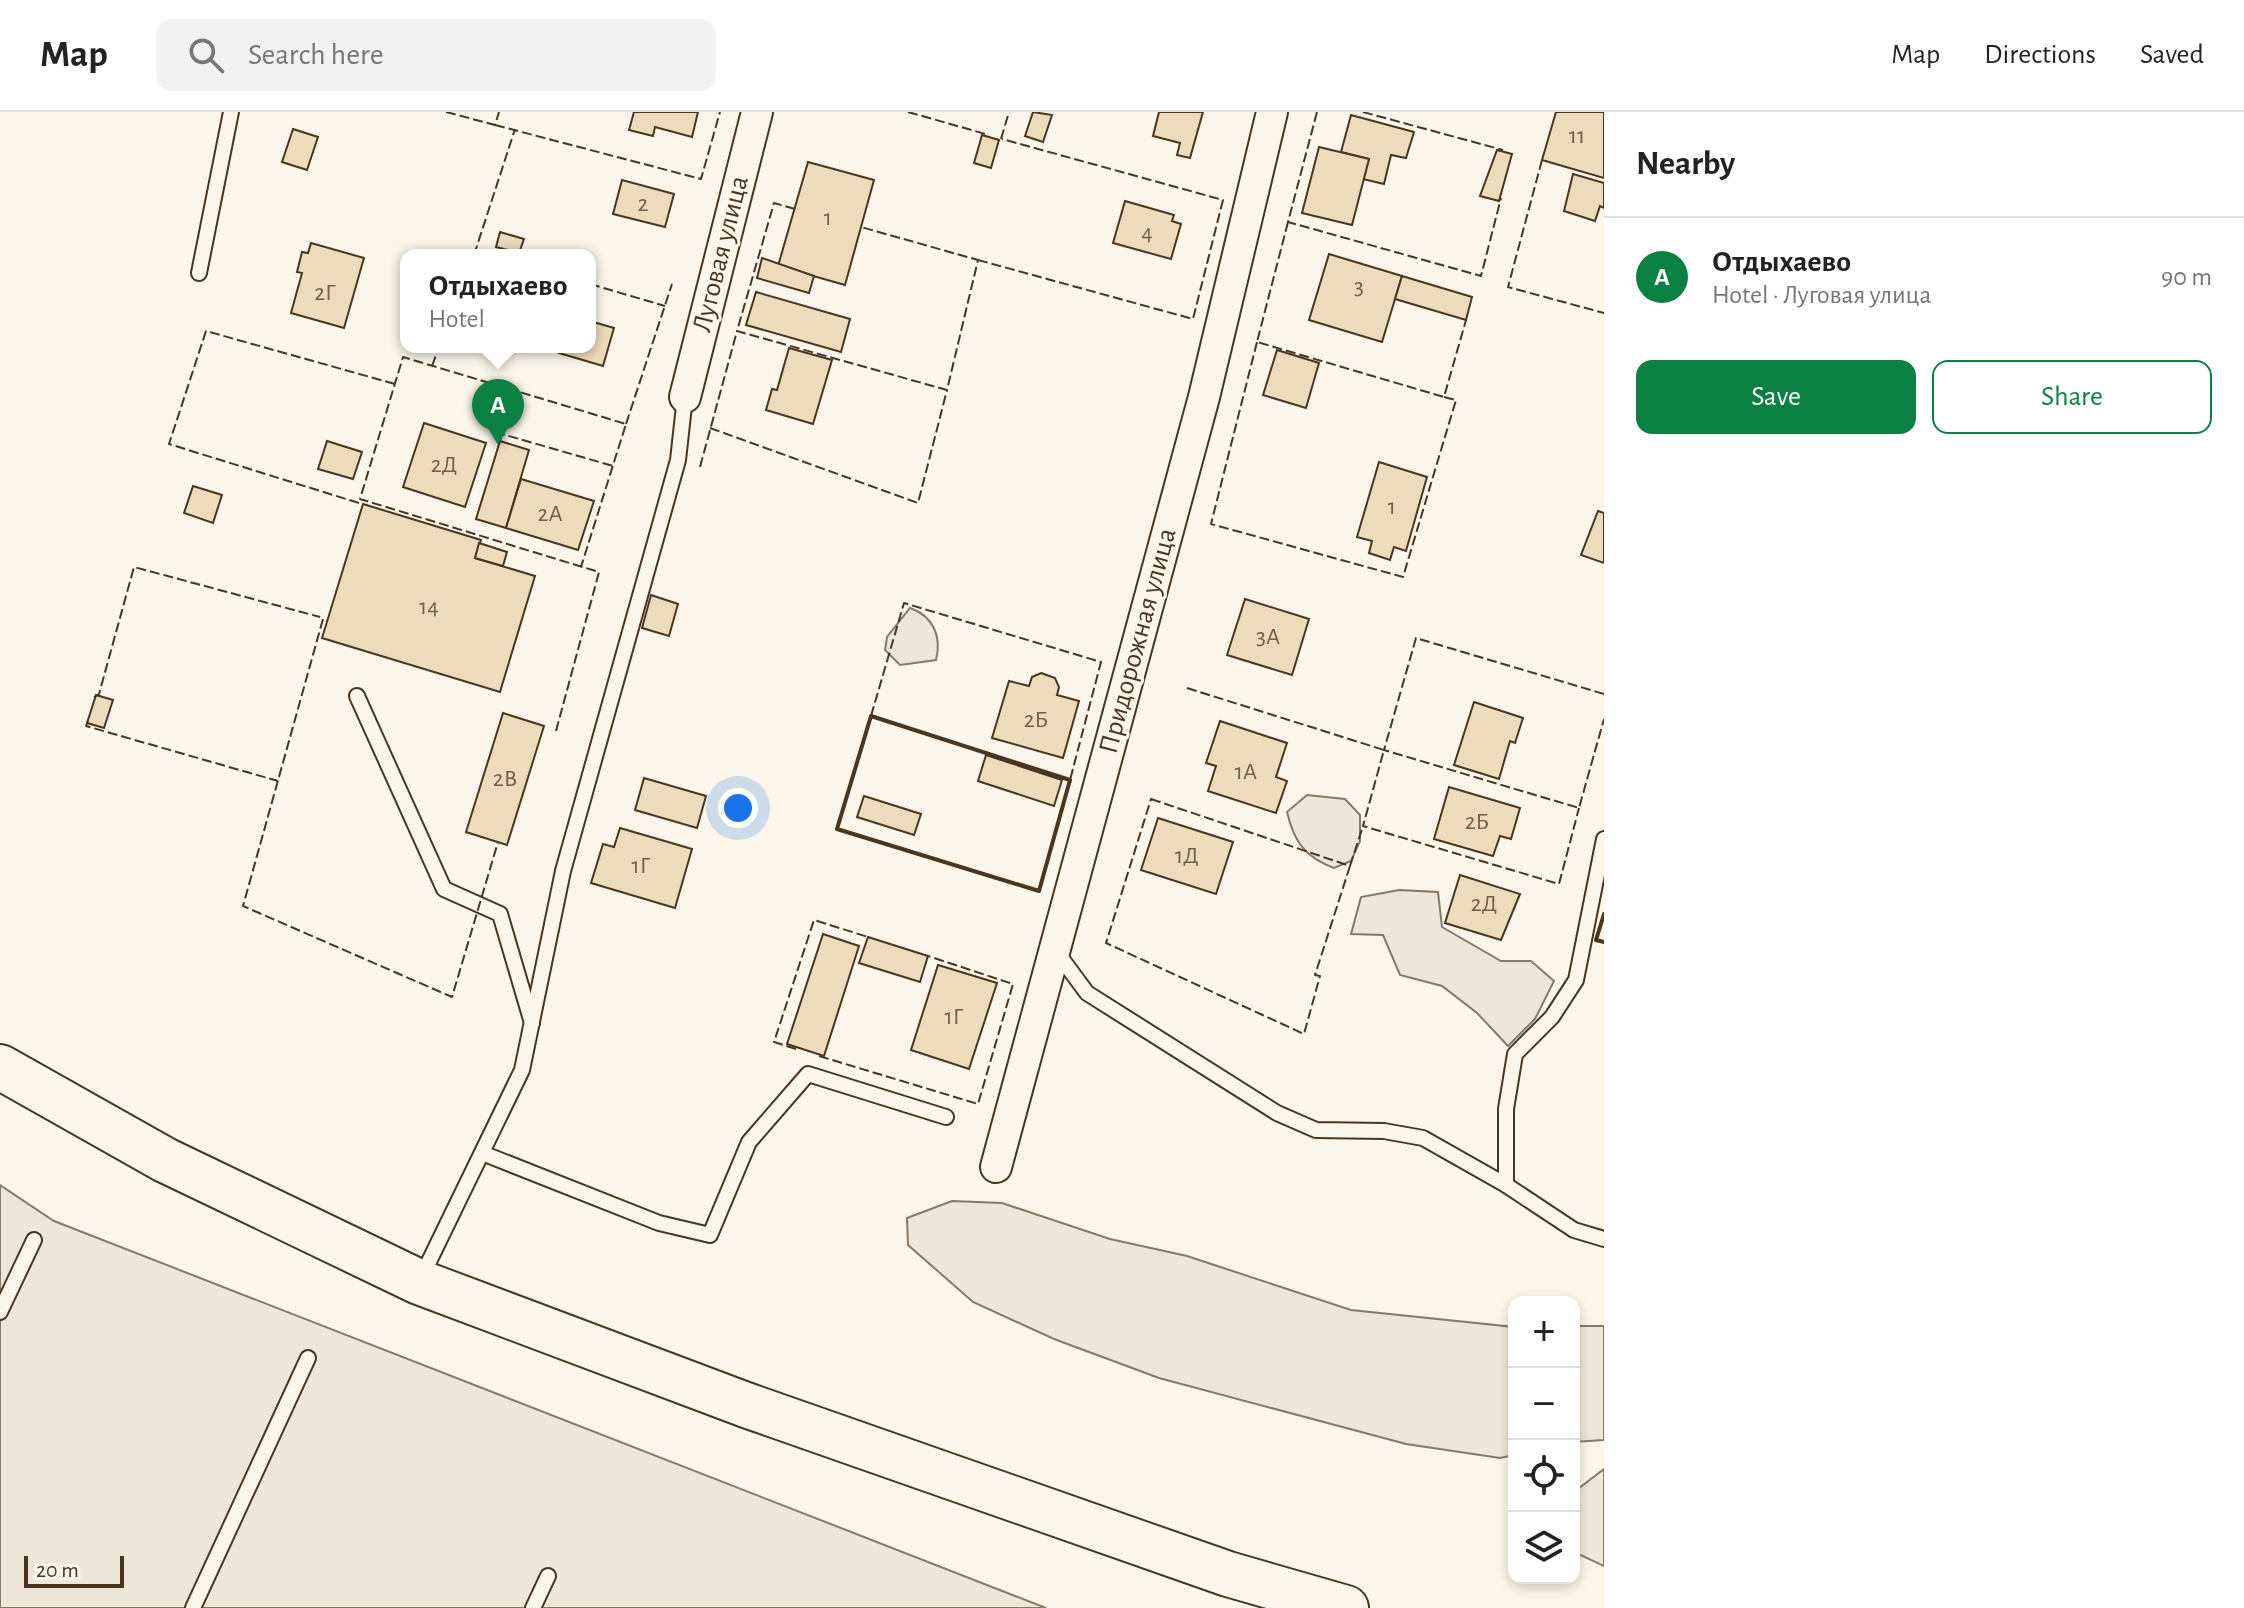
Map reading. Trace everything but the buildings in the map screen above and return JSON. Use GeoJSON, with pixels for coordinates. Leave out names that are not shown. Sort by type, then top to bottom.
{"type":"FeatureCollection","features":[{"type":"Feature","properties":{"kind":"highway"},"geometry":{"type":"LineString","coordinates":[[0,1067],[165,1160],[419,1282],[746,1405],[1228,1574],[1346,1608]]}},
{"type":"Feature","properties":{"kind":"street","name":"Луговая улица"},"geometry":{"type":"LineString","coordinates":[[685,397],[757,112]]}},
{"type":"Feature","properties":{"kind":"street","name":"Придорожная улица"},"geometry":{"type":"LineString","coordinates":[[996,1167],[1200,412],[1272,112]]}},
{"type":"Feature","properties":{"kind":"lane"},"geometry":{"type":"LineString","coordinates":[[199,273],[231,112]]}},
{"type":"Feature","properties":{"kind":"lane"},"geometry":{"type":"LineString","coordinates":[[419,1282],[522,1070],[563,871],[678,460],[685,397]]}},
{"type":"Feature","properties":{"kind":"lane"},"geometry":{"type":"LineString","coordinates":[[357,696],[444,889],[500,914],[533,1028]]}},
{"type":"Feature","properties":{"kind":"lane"},"geometry":{"type":"LineString","coordinates":[[1506,1185],[1506,1109],[1515,1054],[1552,1017],[1576,980],[1604,839]]}},
{"type":"Feature","properties":{"kind":"lane"},"geometry":{"type":"LineString","coordinates":[[1055,949],[1087,993],[1277,1113],[1316,1130],[1384,1131],[1423,1138],[1506,1185],[1574,1230],[1604,1239]]}},
{"type":"Feature","properties":{"kind":"lane"},"geometry":{"type":"LineString","coordinates":[[482,1153],[659,1223],[710,1235],[749,1142],[808,1074],[946,1117]]}},
{"type":"Feature","properties":{"kind":"lane"},"geometry":{"type":"LineString","coordinates":[[0,1312],[34,1240]]}},
{"type":"Feature","properties":{"kind":"lane"},"geometry":{"type":"LineString","coordinates":[[193,1608],[308,1358]]}},
{"type":"Feature","properties":{"kind":"lane"},"geometry":{"type":"LineString","coordinates":[[533,1608],[548,1576]]}},
{"type":"Feature","properties":{"kind":"shaded area"},"geometry":{"type":"Polygon","coordinates":[[[910,608],[925,616],[934,628],[938,643],[936,660],[900,665],[885,650],[887,637],[910,608]]]}},
{"type":"Feature","properties":{"kind":"shaded area"},"geometry":{"type":"Polygon","coordinates":[[[1307,795],[1345,799],[1360,815],[1360,841],[1351,861],[1334,868],[1315,859],[1297,840],[1287,812],[1307,795]]]}},
{"type":"Feature","properties":{"kind":"shaded area"},"geometry":{"type":"Polygon","coordinates":[[[1399,890],[1438,892],[1442,927],[1501,961],[1531,961],[1554,981],[1535,1019],[1508,1046],[1477,1013],[1442,986],[1400,975],[1383,935],[1351,934],[1361,897],[1399,890]]]}},
{"type":"Feature","properties":{"kind":"shaded area"},"geometry":{"type":"Polygon","coordinates":[[[0,1185],[54,1221],[1046,1608],[0,1608],[0,1185]]]}},
{"type":"Feature","properties":{"kind":"shaded area"},"geometry":{"type":"Polygon","coordinates":[[[952,1201],[1002,1203],[1110,1239],[1187,1256],[1351,1310],[1508,1326],[1508,1456],[1500,1458],[1406,1444],[1159,1378],[1054,1339],[973,1302],[908,1245],[907,1218],[952,1201]]]}},
{"type":"Feature","properties":{"kind":"shaded area"},"geometry":{"type":"Polygon","coordinates":[[[1580,1326],[1604,1326],[1604,1440],[1580,1442],[1580,1326]]]}},
{"type":"Feature","properties":{"kind":"shaded area"},"geometry":{"type":"Polygon","coordinates":[[[1604,1469],[1604,1566],[1580,1555],[1580,1487],[1604,1469]]]}},
{"type":"Feature","properties":{"kind":"fence"},"geometry":{"type":"LineString","coordinates":[[446,112],[495,125],[499,112]]}},
{"type":"Feature","properties":{"kind":"fence"},"geometry":{"type":"LineString","coordinates":[[495,125],[701,179],[720,112]]}},
{"type":"Feature","properties":{"kind":"fence"},"geometry":{"type":"LineString","coordinates":[[908,112],[989,135]]}},
{"type":"Feature","properties":{"kind":"fence"},"geometry":{"type":"LineString","coordinates":[[1001,139],[1009,112]]}},
{"type":"Feature","properties":{"kind":"fence"},"geometry":{"type":"LineString","coordinates":[[1317,112],[1288,222],[1481,276],[1501,198]]}},
{"type":"Feature","properties":{"kind":"fence"},"geometry":{"type":"LineString","coordinates":[[1363,112],[1503,150]]}},
{"type":"Feature","properties":{"kind":"fence"},"geometry":{"type":"LineString","coordinates":[[476,249],[515,129]]}},
{"type":"Feature","properties":{"kind":"fence"},"geometry":{"type":"LineString","coordinates":[[978,260],[1193,319],[1223,200],[1002,139]]}},
{"type":"Feature","properties":{"kind":"fence"},"geometry":{"type":"LineString","coordinates":[[1542,160],[1508,287],[1604,313]]}},
{"type":"Feature","properties":{"kind":"fence"},"geometry":{"type":"LineString","coordinates":[[795,209],[774,203],[737,331],[947,390],[978,260],[861,227]]}},
{"type":"Feature","properties":{"kind":"fence"},"geometry":{"type":"LineString","coordinates":[[1288,222],[1257,342],[1444,397],[1466,320]]}},
{"type":"Feature","properties":{"kind":"fence"},"geometry":{"type":"LineString","coordinates":[[626,424],[672,284]]}},
{"type":"Feature","properties":{"kind":"fence"},"geometry":{"type":"LineString","coordinates":[[596,286],[665,306]]}},
{"type":"Feature","properties":{"kind":"fence"},"geometry":{"type":"LineString","coordinates":[[359,503],[169,444],[206,331],[395,384]]}},
{"type":"Feature","properties":{"kind":"fence"},"geometry":{"type":"LineString","coordinates":[[700,467],[737,331]]}},
{"type":"Feature","properties":{"kind":"fence"},"geometry":{"type":"LineString","coordinates":[[1257,342],[1211,524],[1403,577],[1456,400],[1444,397]]}},
{"type":"Feature","properties":{"kind":"fence"},"geometry":{"type":"LineString","coordinates":[[432,366],[437,353]]}},
{"type":"Feature","properties":{"kind":"fence"},"geometry":{"type":"LineString","coordinates":[[556,731],[599,572],[360,499],[403,357],[626,424],[581,567]]}},
{"type":"Feature","properties":{"kind":"fence"},"geometry":{"type":"LineString","coordinates":[[710,428],[918,503],[947,390]]}},
{"type":"Feature","properties":{"kind":"fence"},"geometry":{"type":"LineString","coordinates":[[500,441],[502,434],[613,466]]}},
{"type":"Feature","properties":{"kind":"fence"},"geometry":{"type":"LineString","coordinates":[[94,697],[99,694],[134,567],[320,617]]}},
{"type":"Feature","properties":{"kind":"fence"},"geometry":{"type":"LineString","coordinates":[[871,716],[904,603],[1101,662],[1070,780]]}},
{"type":"Feature","properties":{"kind":"fence"},"geometry":{"type":"LineString","coordinates":[[323,619],[243,906],[452,997],[498,842]]}},
{"type":"Feature","properties":{"kind":"fence"},"geometry":{"type":"LineString","coordinates":[[1604,694],[1416,638],[1384,750],[1579,808],[1604,719]]}},
{"type":"Feature","properties":{"kind":"fence"},"geometry":{"type":"LineString","coordinates":[[1187,688],[1384,750],[1363,826],[1559,884],[1579,808]]}},
{"type":"Feature","properties":{"kind":"fence"},"geometry":{"type":"LineString","coordinates":[[88,721],[86,726],[278,781]]}},
{"type":"Feature","properties":{"kind":"fence"},"geometry":{"type":"LineString","coordinates":[[1151,799],[1350,866],[1315,975],[1320,976],[1304,1034],[1106,943],[1151,799]]}},
{"type":"Feature","properties":{"kind":"fence"},"geometry":{"type":"LineString","coordinates":[[1350,866],[1363,826]]}},
{"type":"Feature","properties":{"kind":"fence"},"geometry":{"type":"LineString","coordinates":[[796,1049],[774,1042],[814,920],[868,937]]}},
{"type":"Feature","properties":{"kind":"fence"},"geometry":{"type":"LineString","coordinates":[[819,1056],[978,1104],[1013,984],[928,956]]}},
{"type":"Feature","properties":{"kind":"wall"},"geometry":{"type":"LineString","coordinates":[[871,716],[1070,780],[1039,891],[837,829],[871,716]]}},
{"type":"Feature","properties":{"kind":"wall"},"geometry":{"type":"LineString","coordinates":[[1604,914],[1596,940],[1604,942]]}},
{"type":"Feature","properties":{"kind":"place","name":"Отдыхаево"},"geometry":{"type":"Point","coordinates":[498,445]}}]}
